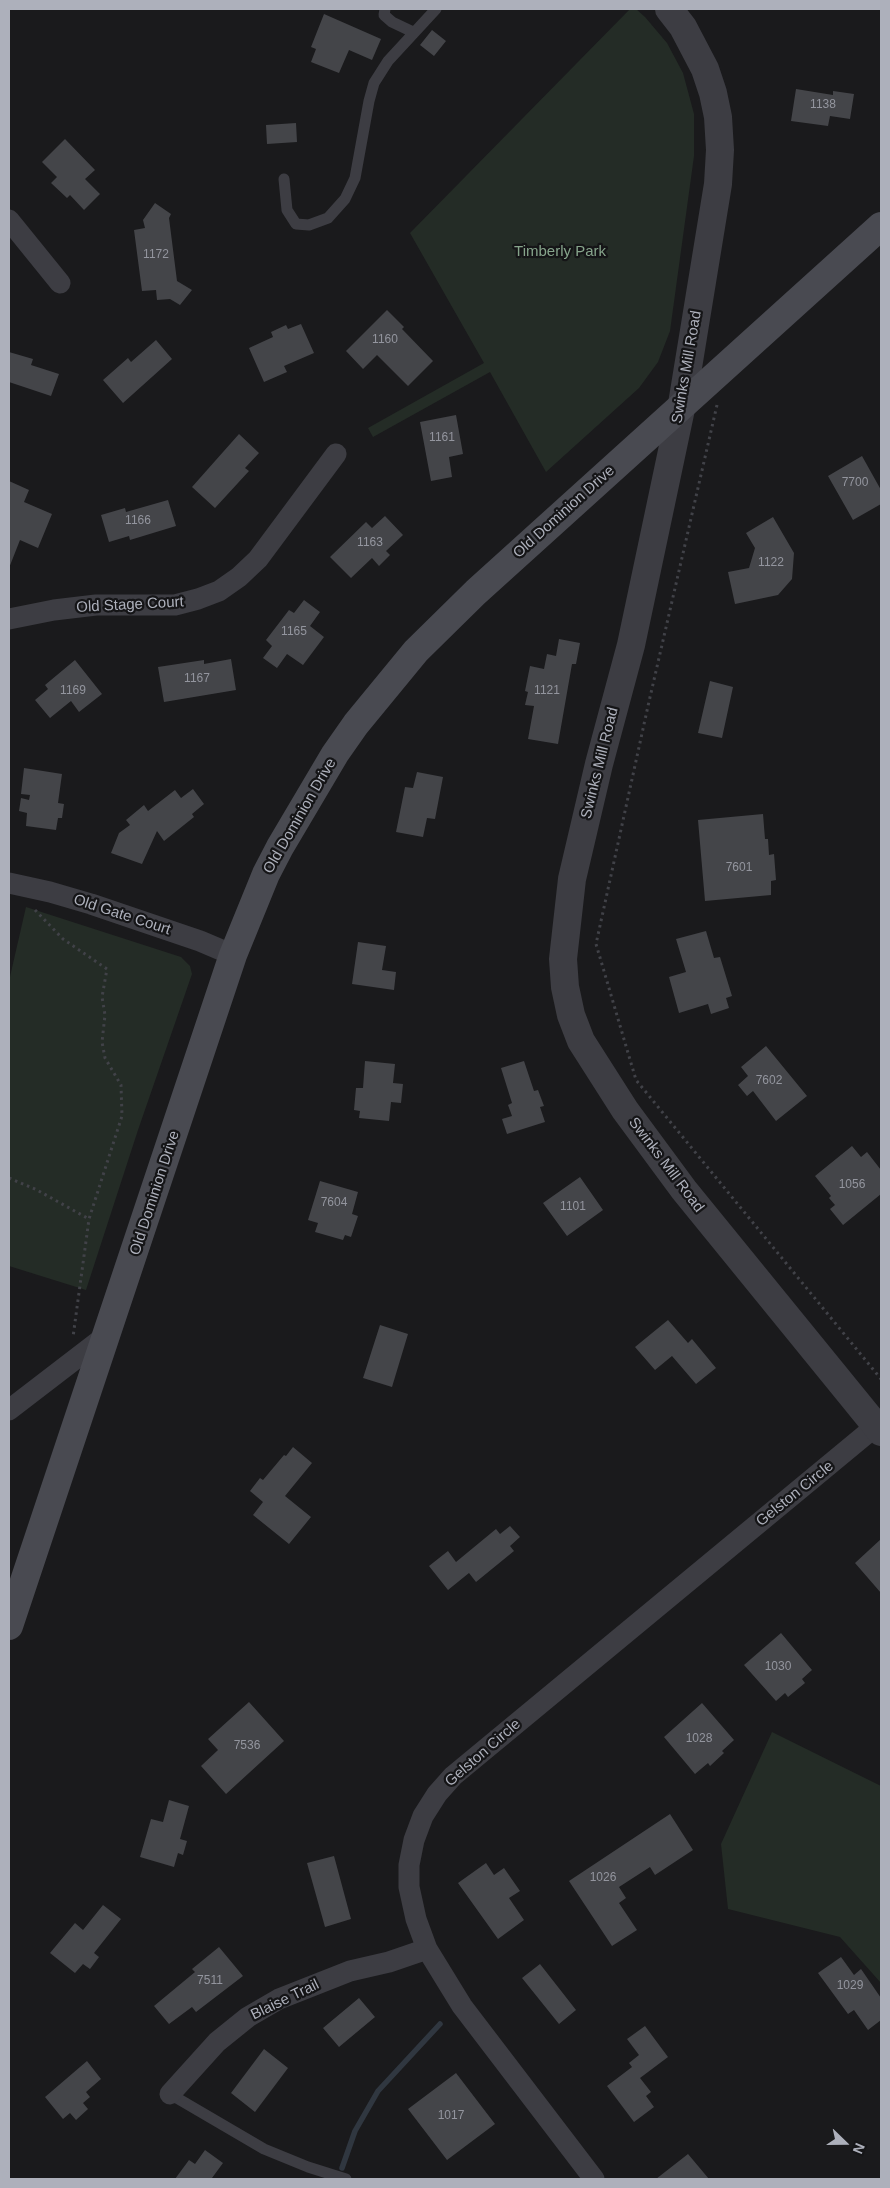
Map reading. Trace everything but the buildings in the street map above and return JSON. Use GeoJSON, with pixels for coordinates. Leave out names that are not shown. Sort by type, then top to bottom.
{"type":"FeatureCollection","features":[{"type":"Feature","properties":{"kind":"main road","name":"Old Dominion Drive"},"geometry":{"type":"LineString","coordinates":[[9,1626],[233,955],[266,874],[335,754],[387,685],[416,651],[476,592],[881,226]]}},
{"type":"Feature","properties":{"kind":"street","name":"Swinks Mill Road"},"geometry":{"type":"LineString","coordinates":[[669,9],[683,27],[706,69],[718,117],[720,150],[718,184],[682,404],[631,645],[599,764],[572,880],[563,958],[564,987],[571,1015],[581,1041],[625,1110],[684,1190],[879,1429]]}},
{"type":"Feature","properties":{"kind":"street"},"geometry":{"type":"LineString","coordinates":[[9,220],[60,284]]}},
{"type":"Feature","properties":{"kind":"street","name":"Old Stage Court"},"geometry":{"type":"LineString","coordinates":[[9,619],[54,610],[96,605],[175,605],[198,599],[219,590],[239,577],[258,559],[336,454]]}},
{"type":"Feature","properties":{"kind":"street","name":"Old Gate Court"},"geometry":{"type":"LineString","coordinates":[[10,883],[91,904],[200,941],[233,955]]}},
{"type":"Feature","properties":{"kind":"street"},"geometry":{"type":"LineString","coordinates":[[9,1410],[108,1334]]}},
{"type":"Feature","properties":{"kind":"street","name":"Gelston Circle"},"geometry":{"type":"LineString","coordinates":[[594,2179],[462,2006],[427,1949],[416,1919],[409,1887],[409,1865],[414,1840],[423,1816],[437,1794],[454,1776],[528,1713],[879,1429]]}},
{"type":"Feature","properties":{"kind":"street","name":"Blaise Trail"},"geometry":{"type":"LineString","coordinates":[[170,2094],[217,2042],[248,2017],[320,1982],[427,1949]]}},
{"type":"Feature","properties":{"kind":"lane"},"geometry":{"type":"LineString","coordinates":[[384,9],[384,15],[392,22],[413,32]]}},
{"type":"Feature","properties":{"kind":"lane"},"geometry":{"type":"LineString","coordinates":[[284,179],[287,210],[296,224],[310,225],[328,218],[344,199],[355,178],[368,101],[374,83],[388,61],[436,9]]}},
{"type":"Feature","properties":{"kind":"lane"},"geometry":{"type":"LineString","coordinates":[[170,2094],[264,2149],[308,2167],[346,2179]]}},
{"type":"Feature","properties":{"kind":"path"},"geometry":{"type":"LineString","coordinates":[[718,400],[596,944],[636,1080],[881,1379]]}},
{"type":"Feature","properties":{"kind":"path"},"geometry":{"type":"LineString","coordinates":[[10,883],[63,939],[107,969],[102,997],[105,1015],[102,1042],[105,1058],[121,1085],[122,1116],[90,1219],[71,1345]]}},
{"type":"Feature","properties":{"kind":"path"},"geometry":{"type":"LineString","coordinates":[[9,1178],[37,1190],[90,1219]]}},
{"type":"Feature","properties":{"kind":"green space","name":"Timberly Park"},"geometry":{"type":"Polygon","coordinates":[[[630,9],[636,9],[645,17],[667,43],[683,73],[694,114],[694,156],[670,331],[658,362],[639,388],[546,472],[490,372],[373,437],[368,428],[484,363],[410,233],[630,9]]]}},
{"type":"Feature","properties":{"kind":"green space"},"geometry":{"type":"Polygon","coordinates":[[[26,907],[181,957],[190,966],[192,974],[138,1130],[86,1290],[9,1266],[9,981],[26,907]]]}},
{"type":"Feature","properties":{"kind":"green space"},"geometry":{"type":"Polygon","coordinates":[[[772,1732],[881,1786],[881,1983],[840,1937],[728,1909],[721,1844],[772,1732]]]}},
{"type":"Feature","properties":{"kind":"waterway"},"geometry":{"type":"LineString","coordinates":[[342,2168],[355,2131],[378,2091],[440,2024]]}}]}
